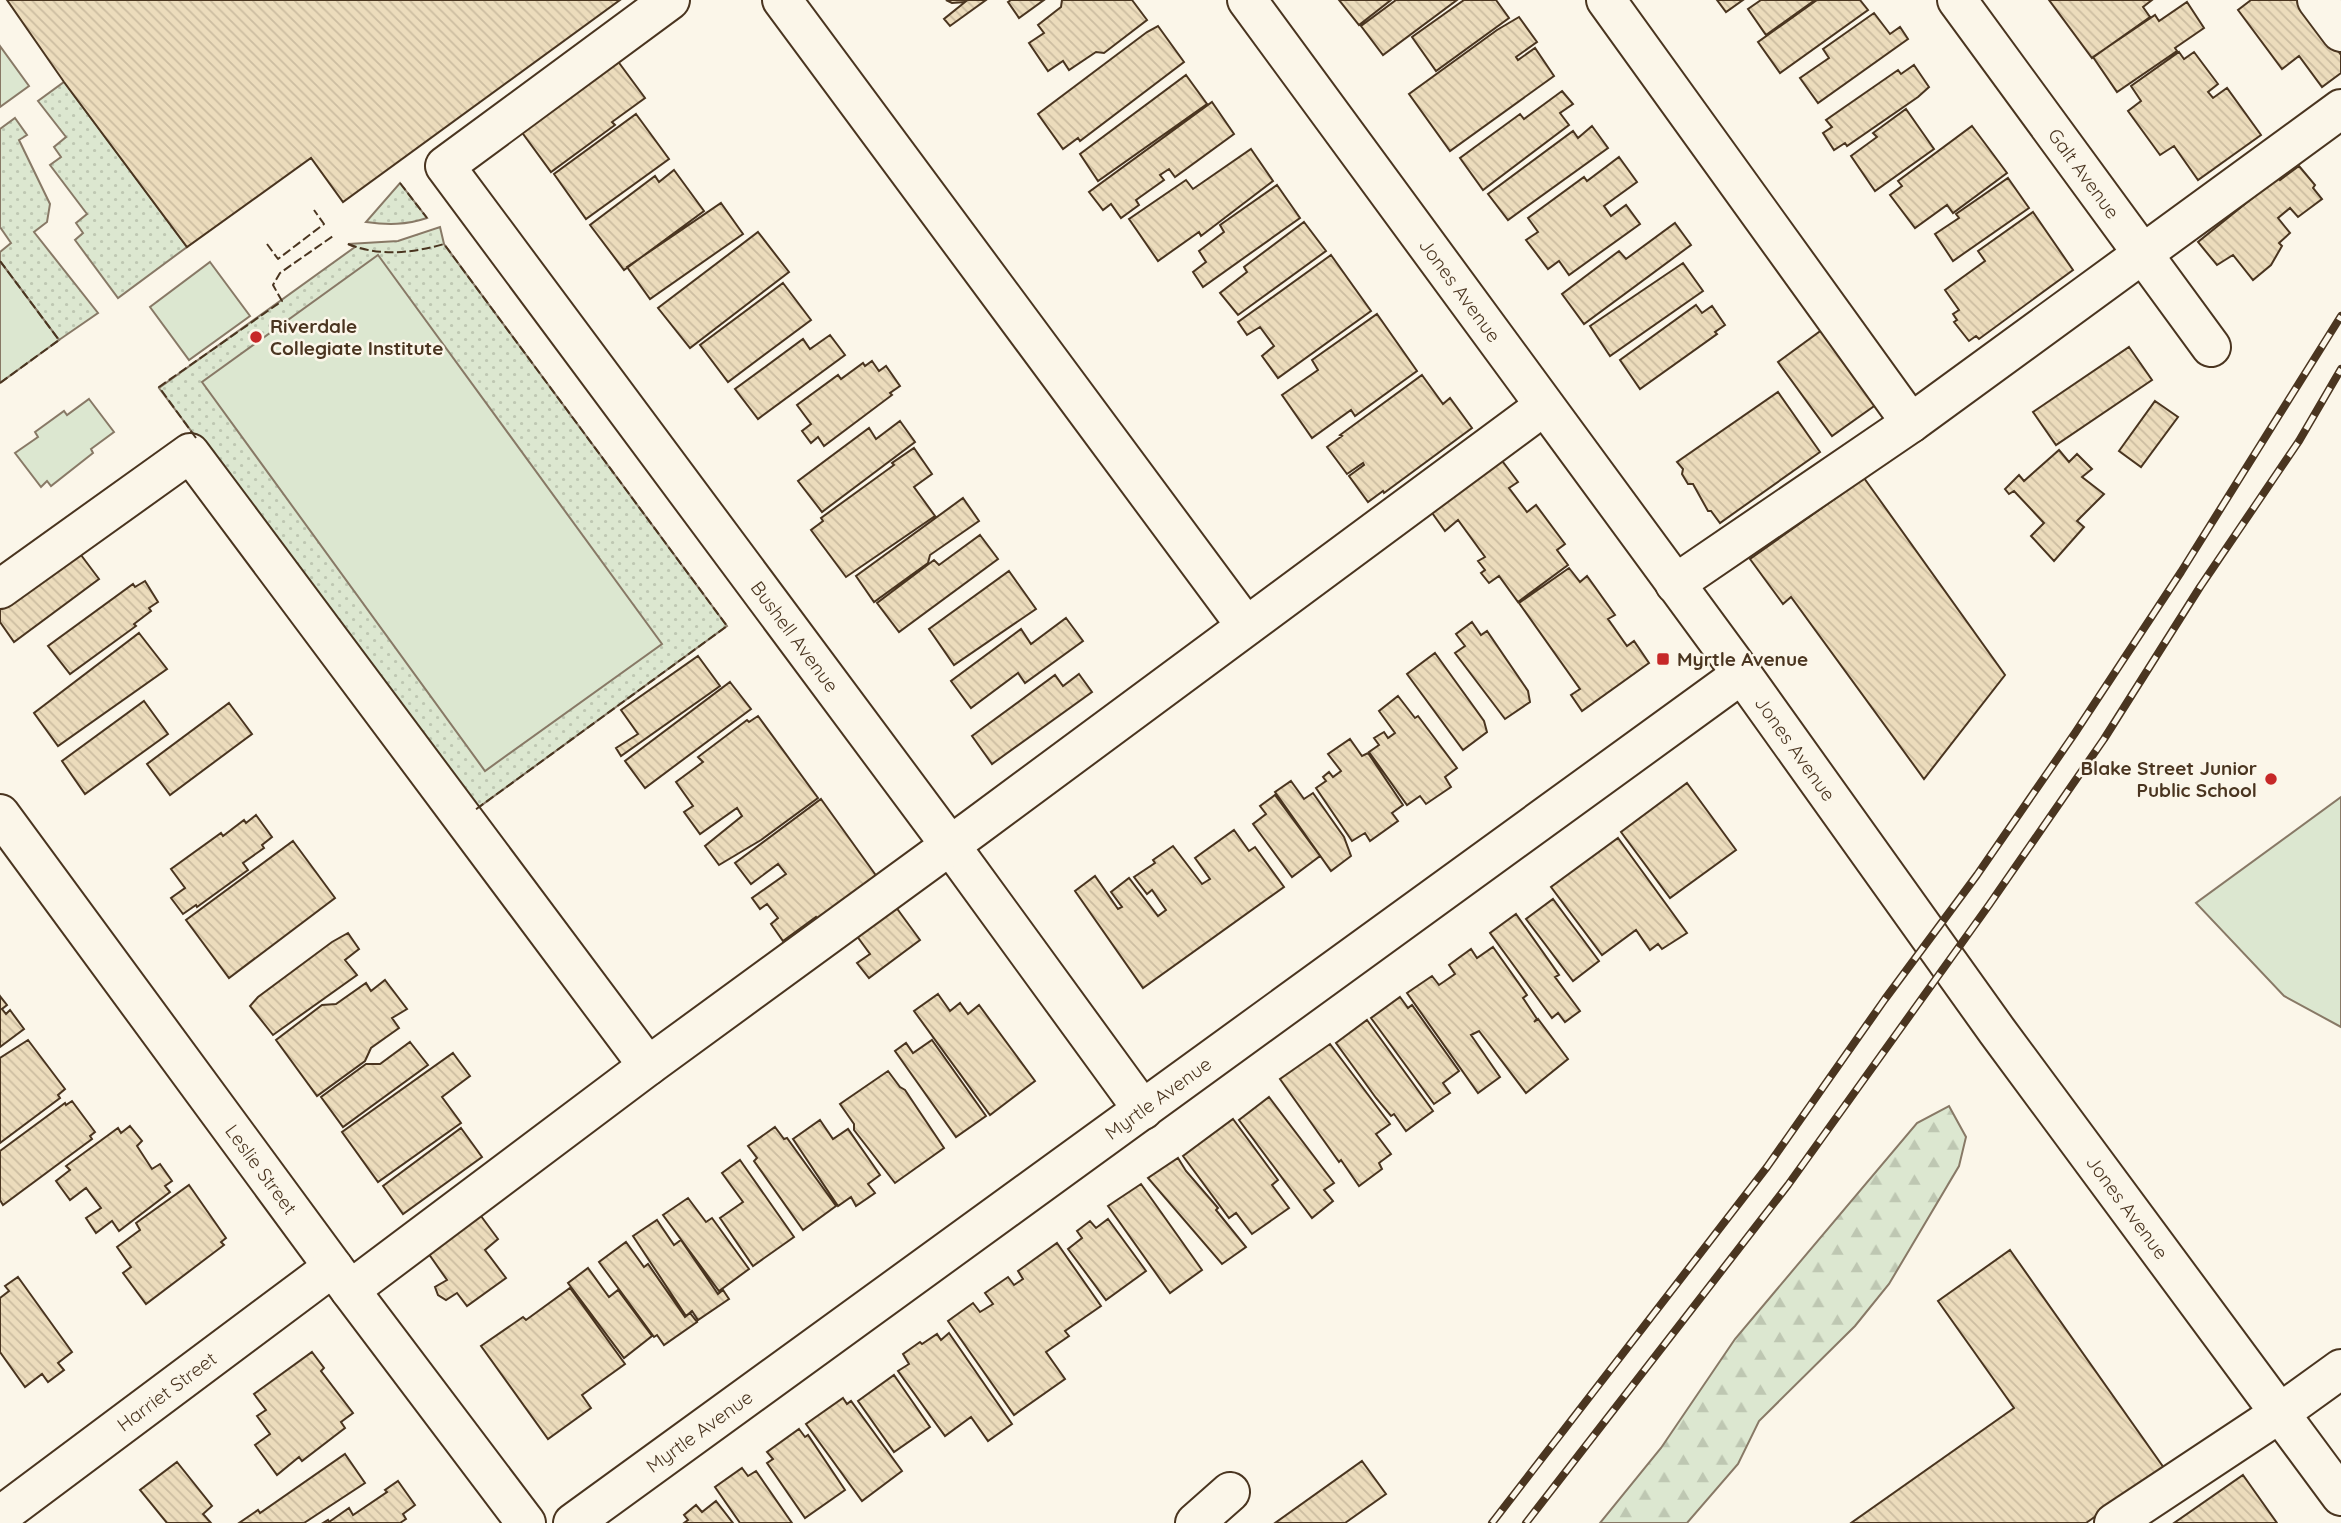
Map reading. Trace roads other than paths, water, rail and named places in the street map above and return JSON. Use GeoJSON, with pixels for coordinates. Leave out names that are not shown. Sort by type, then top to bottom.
{"type":"FeatureCollection","features":[{"type":"Feature","properties":{"kind":"street","name":"Bushell Avenue"},"geometry":{"type":"LineString","coordinates":[[670,0],[445,166],[950,845],[1143,1110]]}},
{"type":"Feature","properties":{"kind":"street"},"geometry":{"type":"LineString","coordinates":[[782,0],[1246,626]]}},
{"type":"Feature","properties":{"kind":"street","name":"Jones Avenue"},"geometry":{"type":"LineString","coordinates":[[1247,0],[1742,674],[2005,1042],[2341,1496]]}},
{"type":"Feature","properties":{"kind":"street"},"geometry":{"type":"LineString","coordinates":[[1606,0],[1910,423]]}},
{"type":"Feature","properties":{"kind":"street","name":"Galt Avenue"},"geometry":{"type":"LineString","coordinates":[[1957,0],[2211,347]]}},
{"type":"Feature","properties":{"kind":"street"},"geometry":{"type":"LineString","coordinates":[[2317,0],[2341,32]]}},
{"type":"Feature","properties":{"kind":"street"},"geometry":{"type":"LineString","coordinates":[[1675,584],[1910,423],[2341,109]]}},
{"type":"Feature","properties":{"kind":"street","name":"Harriet Street"},"geometry":{"type":"LineString","coordinates":[[0,1516],[648,1066],[1544,406]]}},
{"type":"Feature","properties":{"kind":"street"},"geometry":{"type":"LineString","coordinates":[[0,589],[190,453],[648,1066]]}},
{"type":"Feature","properties":{"kind":"street","name":"Myrtle Avenue"},"geometry":{"type":"LineString","coordinates":[[573,1523],[1742,674]]}},
{"type":"Feature","properties":{"kind":"street","name":"Leslie Street"},"geometry":{"type":"LineString","coordinates":[[0,814],[526,1523]]}},
{"type":"Feature","properties":{"kind":"street"},"geometry":{"type":"LineString","coordinates":[[2114,1523],[2280,1413],[2341,1369]]}},
{"type":"Feature","properties":{"kind":"street"},"geometry":{"type":"LineString","coordinates":[[1195,1523],[1230,1492]]}},
{"type":"Feature","properties":{"kind":"railway"},"geometry":{"type":"LineString","coordinates":[[1492,1523],[1767,1167],[1885,999],[1977,875],[2181,572],[2341,316]]}},
{"type":"Feature","properties":{"kind":"railway"},"geometry":{"type":"LineString","coordinates":[[1526,1523],[1788,1185],[1989,905],[2104,739],[2200,587],[2299,441],[2341,369]]}},
{"type":"Feature","properties":{"kind":"place","name":"Riverdale Collegiate Institute"},"geometry":{"type":"Point","coordinates":[256,337]}},
{"type":"Feature","properties":{"kind":"place","name":"Myrtle Avenue"},"geometry":{"type":"Point","coordinates":[1663,659]}},
{"type":"Feature","properties":{"kind":"place","name":"Blake Street Junior Public School"},"geometry":{"type":"Point","coordinates":[2271,779]}}]}
